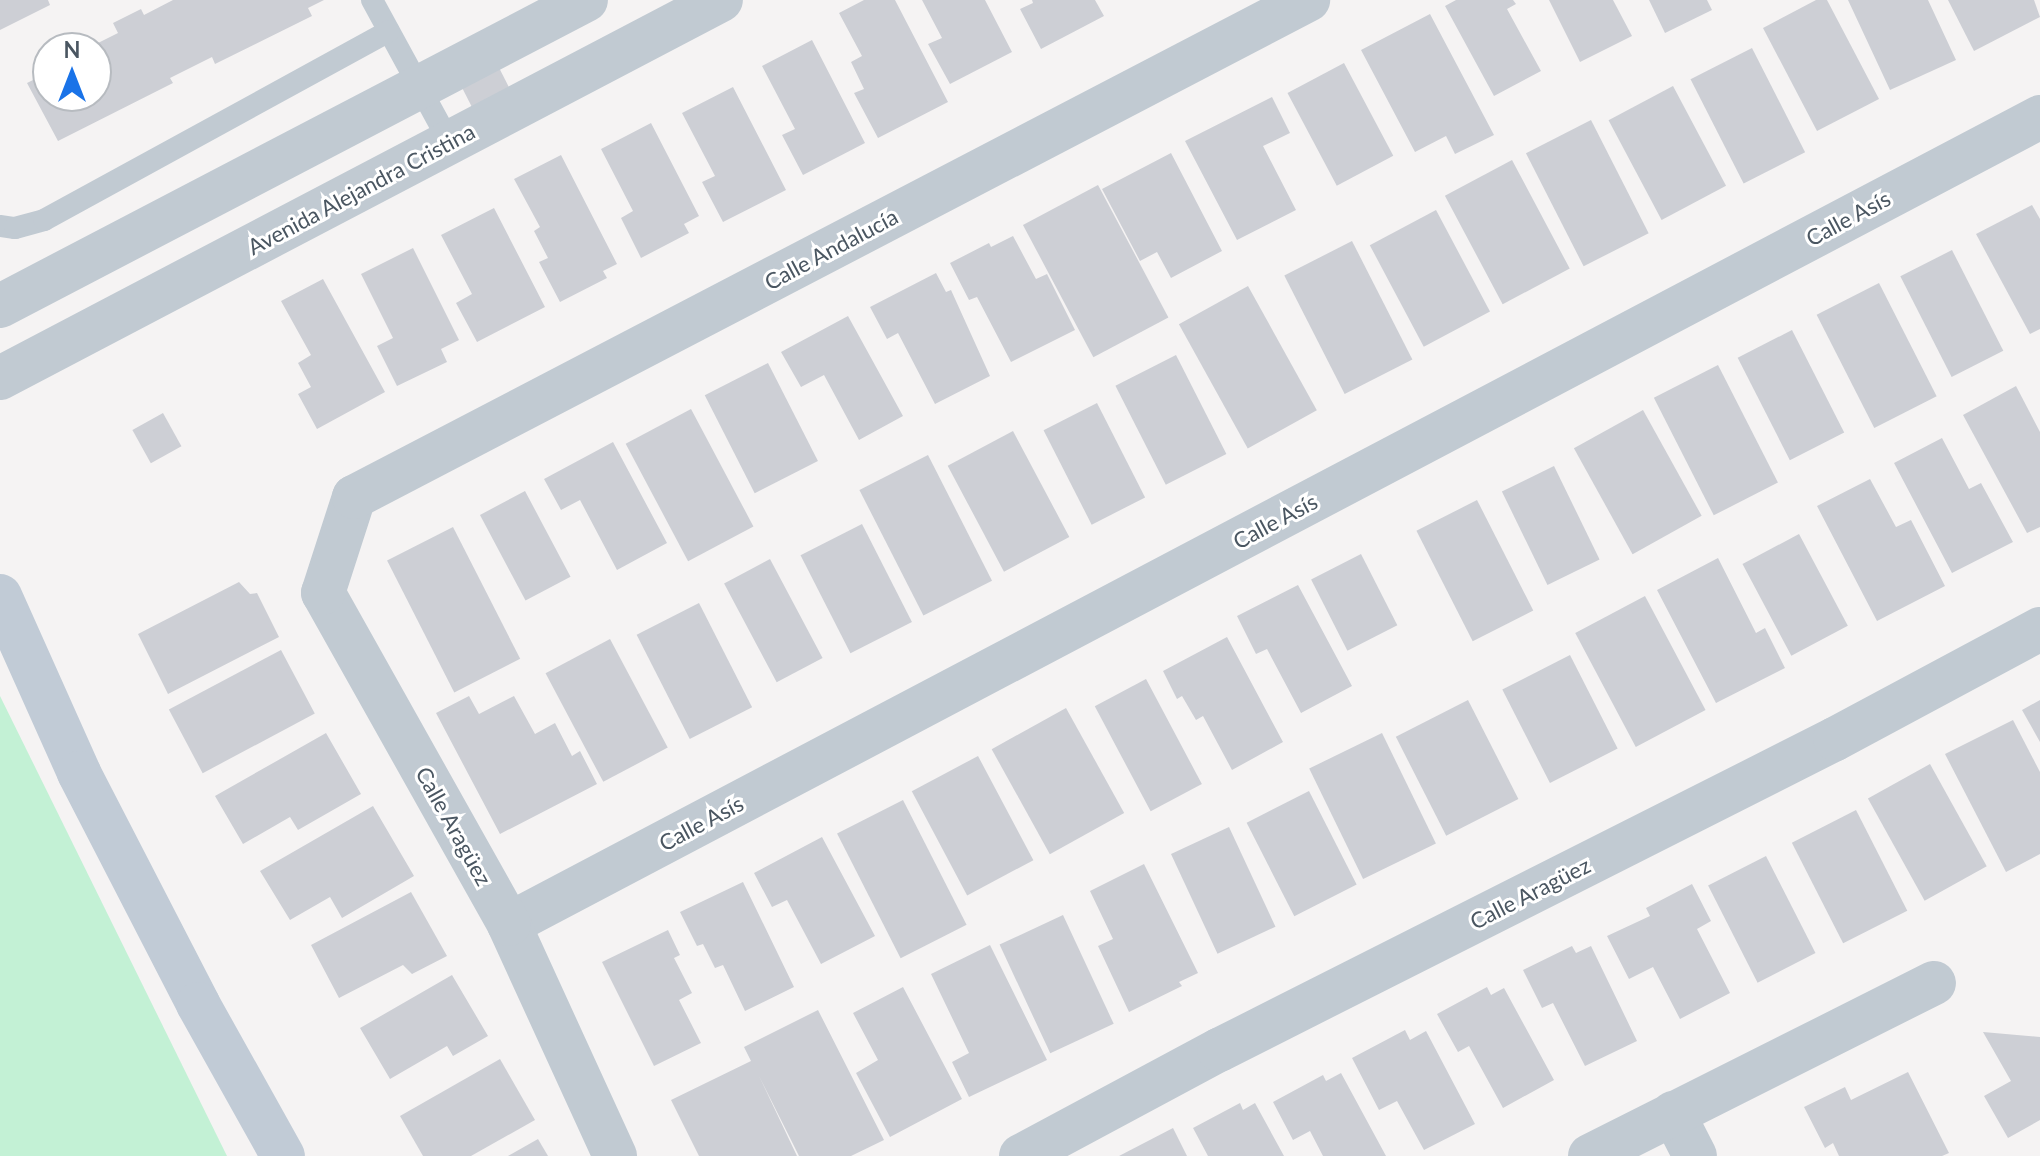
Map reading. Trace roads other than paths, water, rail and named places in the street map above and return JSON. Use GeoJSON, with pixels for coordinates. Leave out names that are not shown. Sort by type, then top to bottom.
{"type":"FeatureCollection","features":[{"type":"Feature","properties":{"kind":"street"},"geometry":{"type":"LineString","coordinates":[[0,306],[586,0]]}},
{"type":"Feature","properties":{"kind":"street","name":"Avenida Alejandra Cristina"},"geometry":{"type":"LineString","coordinates":[[0,378],[721,0]]}},
{"type":"Feature","properties":{"kind":"street","name":"Calle Andalucía"},"geometry":{"type":"LineString","coordinates":[[354,497],[1308,0]]}},
{"type":"Feature","properties":{"kind":"street","name":"Calle Asís"},"geometry":{"type":"LineString","coordinates":[[509,924],[2040,117]]}},
{"type":"Feature","properties":{"kind":"street","name":"Calle Aragüez"},"geometry":{"type":"LineString","coordinates":[[354,497],[323,593],[509,924],[615,1156]]}},
{"type":"Feature","properties":{"kind":"street"},"geometry":{"type":"LineString","coordinates":[[0,596],[79,773],[198,1004],[283,1156]]}},
{"type":"Feature","properties":{"kind":"street","name":"Calle Aragüez"},"geometry":{"type":"LineString","coordinates":[[1021,1156],[1219,1050],[1835,739],[2040,629]]}},
{"type":"Feature","properties":{"kind":"street"},"geometry":{"type":"LineString","coordinates":[[1590,1156],[1934,983]]}},
{"type":"Feature","properties":{"kind":"street"},"geometry":{"type":"LineString","coordinates":[[1673,1113],[1695,1156]]}},
{"type":"Feature","properties":{"kind":"lane"},"geometry":{"type":"LineString","coordinates":[[372,0],[450,143]]}},
{"type":"Feature","properties":{"kind":"lane"},"geometry":{"type":"LineString","coordinates":[[0,226],[15,228],[44,220],[389,31]]}}]}
